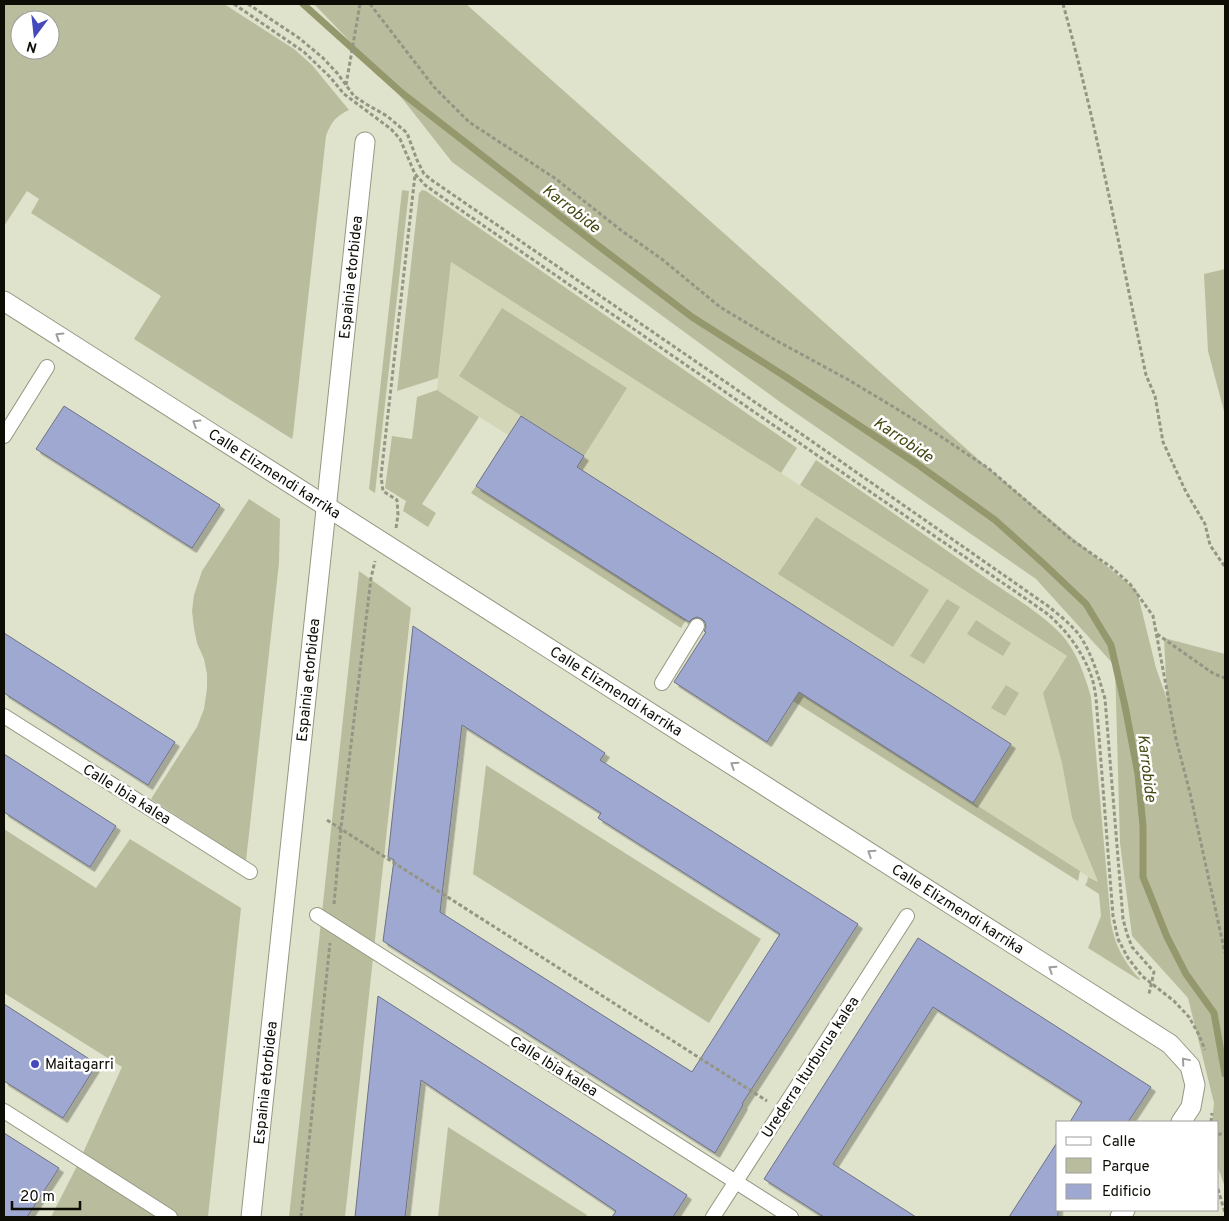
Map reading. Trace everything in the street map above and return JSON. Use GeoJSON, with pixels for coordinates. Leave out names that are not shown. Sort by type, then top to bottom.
{"type":"FeatureCollection","features":[{"type":"Feature","properties":{"kind":"street","name":"Espainia etorbidea"},"geometry":{"type":"LineString","coordinates":[[251,1217],[366,142]]}},
{"type":"Feature","properties":{"kind":"street","name":"Calle Elizmendi karrika"},"geometry":{"type":"LineString","coordinates":[[4,301],[1170,1044],[1190,1066],[1195,1085],[1186,1114]]}},
{"type":"Feature","properties":{"kind":"street"},"geometry":{"type":"LineString","coordinates":[[4,436],[47,367]]}},
{"type":"Feature","properties":{"kind":"street","name":"Calle Elizmendi karrika"},"geometry":{"type":"LineString","coordinates":[[662,684],[697,626]]}},
{"type":"Feature","properties":{"kind":"street","name":"Calle Ibia kalea"},"geometry":{"type":"LineString","coordinates":[[4,716],[250,872]]}},
{"type":"Feature","properties":{"kind":"street","name":"Calle Ibia kalea"},"geometry":{"type":"LineString","coordinates":[[317,915],[792,1217]]}},
{"type":"Feature","properties":{"kind":"street","name":"Urederra Iturburua kalea"},"geometry":{"type":"LineString","coordinates":[[713,1217],[907,916]]}},
{"type":"Feature","properties":{"kind":"street"},"geometry":{"type":"LineString","coordinates":[[4,1111],[170,1217]]}},
{"type":"Feature","properties":{"kind":"path"},"geometry":{"type":"LineString","coordinates":[[234,4],[304,52],[344,94],[391,129],[400,139],[415,174],[425,185],[1054,619],[1074,643],[1085,662],[1092,679],[1096,698],[1113,916],[1118,939],[1128,958],[1142,976],[1174,1001],[1190,1017],[1208,1057]]}},
{"type":"Feature","properties":{"kind":"path"},"geometry":{"type":"LineString","coordinates":[[248,4],[299,38],[322,58],[354,96],[387,116],[407,133],[424,174],[433,181],[805,436],[1048,606],[1065,620],[1080,637],[1095,666],[1105,698],[1123,920],[1132,947],[1154,972],[1149,994]]}},
{"type":"Feature","properties":{"kind":"path"},"geometry":{"type":"LineString","coordinates":[[346,85],[360,4]]}},
{"type":"Feature","properties":{"kind":"path"},"geometry":{"type":"LineString","coordinates":[[370,4],[434,87],[469,122],[556,179],[622,231],[664,260],[720,308],[847,379],[937,434],[988,468],[1072,540],[1111,567],[1130,584],[1153,616],[1176,739],[1190,793],[1225,953]]}},
{"type":"Feature","properties":{"kind":"path"},"geometry":{"type":"LineString","coordinates":[[1062,4],[1077,56],[1107,185],[1146,375],[1155,396],[1163,442],[1186,492],[1205,524],[1210,545],[1225,567]]}},
{"type":"Feature","properties":{"kind":"path"},"geometry":{"type":"LineString","coordinates":[[301,1217],[341,828],[371,578],[375,563],[385,543],[397,527],[398,500],[383,492],[381,476],[415,174]]}},
{"type":"Feature","properties":{"kind":"path"},"geometry":{"type":"LineString","coordinates":[[1156,633],[1214,674],[1225,678]]}},
{"type":"Feature","properties":{"kind":"path"},"geometry":{"type":"LineString","coordinates":[[328,820],[781,1110]]}},
{"type":"Feature","properties":{"kind":"path"},"geometry":{"type":"LineString","coordinates":[[1211,1121],[1212,1110]]}},
{"type":"Feature","properties":{"kind":"path"},"geometry":{"type":"LineString","coordinates":[[1219,1192],[1225,1213]]}},
{"type":"Feature","properties":{"kind":"shaded area"},"geometry":{"type":"Polygon","coordinates":[[[451,262],[1067,656],[1062,763],[1072,818],[1098,883],[799,692],[767,742],[674,682],[705,632],[476,486],[508,435],[437,390],[451,262]]]}},
{"type":"Feature","properties":{"kind":"green space"},"geometry":{"type":"Polygon","coordinates":[[[4,4],[224,4],[294,49],[312,65],[349,110],[334,120],[326,136],[292,439],[134,339],[161,296],[31,213],[39,199],[27,191],[4,226],[4,4]]]}},
{"type":"Feature","properties":{"kind":"green space"},"geometry":{"type":"Polygon","coordinates":[[[314,4],[466,4],[988,468],[1137,591],[1156,668],[1167,699],[1164,638],[1225,654],[1225,1187],[1219,1171],[1219,1121],[1212,1121],[1214,1103],[1188,998],[1132,936],[1120,843],[1115,666],[1036,579],[780,402],[452,162],[390,83],[314,4]]]}},
{"type":"Feature","properties":{"kind":"green space"},"geometry":{"type":"Polygon","coordinates":[[[402,190],[409,191],[375,493],[369,489],[402,190]]]}},
{"type":"Feature","properties":{"kind":"green space"},"geometry":{"type":"Polygon","coordinates":[[[422,190],[797,448],[781,473],[451,262],[438,378],[397,391],[419,193],[422,190]]]}},
{"type":"Feature","properties":{"kind":"green space"},"geometry":{"type":"Polygon","coordinates":[[[1225,269],[1225,415],[1208,351],[1204,274],[1225,269]]]}},
{"type":"Feature","properties":{"kind":"green space"},"geometry":{"type":"Polygon","coordinates":[[[502,308],[627,388],[584,456],[459,376],[502,308]]]}},
{"type":"Feature","properties":{"kind":"green space"},"geometry":{"type":"Polygon","coordinates":[[[437,390],[479,417],[422,504],[436,513],[428,527],[403,511],[406,501],[385,488],[392,436],[412,439],[417,397],[437,390]]]}},
{"type":"Feature","properties":{"kind":"green space"},"geometry":{"type":"Polygon","coordinates":[[[816,460],[1034,611],[1062,635],[1072,649],[1091,697],[1111,923],[1121,953],[1139,980],[1088,948],[1101,916],[1099,894],[1085,885],[1088,877],[1098,882],[1072,818],[1062,763],[1043,693],[1067,656],[800,485],[816,460]]]}},
{"type":"Feature","properties":{"kind":"green space"},"geometry":{"type":"Polygon","coordinates":[[[476,486],[686,620],[681,628],[471,493],[476,486]]]}},
{"type":"Feature","properties":{"kind":"green space"},"geometry":{"type":"Polygon","coordinates":[[[249,499],[280,519],[279,563],[246,861],[151,799],[197,727],[204,709],[207,674],[194,628],[192,611],[194,595],[202,571],[249,499]]]}},
{"type":"Feature","properties":{"kind":"green space"},"geometry":{"type":"Polygon","coordinates":[[[816,517],[929,590],[893,647],[778,574],[816,517]]]}},
{"type":"Feature","properties":{"kind":"green space"},"geometry":{"type":"Polygon","coordinates":[[[359,571],[411,608],[345,1217],[289,1217],[359,571]]]}},
{"type":"Feature","properties":{"kind":"green space"},"geometry":{"type":"Polygon","coordinates":[[[947,599],[960,607],[924,664],[910,656],[947,599]]]}},
{"type":"Feature","properties":{"kind":"green space"},"geometry":{"type":"Polygon","coordinates":[[[976,620],[1011,643],[1003,656],[967,634],[976,620]]]}},
{"type":"Feature","properties":{"kind":"green space"},"geometry":{"type":"Polygon","coordinates":[[[1006,685],[1019,693],[1005,716],[991,708],[1006,685]]]}},
{"type":"Feature","properties":{"kind":"green space"},"geometry":{"type":"Polygon","coordinates":[[[799,692],[1080,871],[1078,881],[793,701],[799,692]]]}},
{"type":"Feature","properties":{"kind":"green space"},"geometry":{"type":"Polygon","coordinates":[[[486,765],[761,939],[709,1023],[473,874],[486,765]]]}},
{"type":"Feature","properties":{"kind":"green space"},"geometry":{"type":"Polygon","coordinates":[[[4,829],[96,888],[130,839],[241,908],[208,1217],[51,1217],[77,1166],[122,1067],[4,993],[4,829]]]}},
{"type":"Feature","properties":{"kind":"green space"},"geometry":{"type":"Polygon","coordinates":[[[448,1127],[587,1215],[586,1217],[438,1217],[448,1127]]]}},
{"type":"Feature","properties":{"kind":"building"},"geometry":{"type":"Polygon","coordinates":[[[64,406],[220,505],[192,548],[36,449],[64,406]]]}},
{"type":"Feature","properties":{"kind":"building"},"geometry":{"type":"Polygon","coordinates":[[[521,416],[584,456],[577,467],[1011,744],[973,803],[799,692],[767,742],[674,682],[706,632],[704,631],[706,627],[705,622],[702,619],[697,617],[689,622],[476,486],[521,416]]]}},
{"type":"Feature","properties":{"kind":"building"},"geometry":{"type":"Polygon","coordinates":[[[413,626],[605,753],[600,760],[858,924],[742,1104],[715,1153],[383,941],[394,860],[388,857],[413,626]],[[462,725],[440,912],[692,1072],[780,934],[598,818],[601,813],[462,725]]]}},
{"type":"Feature","properties":{"kind":"building"},"geometry":{"type":"Polygon","coordinates":[[[4,633],[175,742],[148,785],[4,693],[4,633]]]}},
{"type":"Feature","properties":{"kind":"building"},"geometry":{"type":"Polygon","coordinates":[[[4,754],[116,826],[90,867],[4,812],[4,754]]]}},
{"type":"Feature","properties":{"kind":"building"},"geometry":{"type":"Polygon","coordinates":[[[918,938],[1151,1087],[1129,1121],[1071,1121],[1082,1102],[933,1007],[833,1164],[916,1217],[824,1217],[764,1179],[918,938]]]}},
{"type":"Feature","properties":{"kind":"building"},"geometry":{"type":"Polygon","coordinates":[[[378,996],[687,1195],[673,1217],[612,1217],[616,1211],[421,1080],[405,1217],[355,1217],[378,996]]]}},
{"type":"Feature","properties":{"kind":"building"},"geometry":{"type":"Polygon","coordinates":[[[4,1004],[97,1064],[63,1118],[4,1081],[4,1004]]]}},
{"type":"Feature","properties":{"kind":"building"},"geometry":{"type":"Polygon","coordinates":[[[4,1133],[59,1168],[27,1217],[4,1217],[4,1133]]]}},
{"type":"Feature","properties":{"kind":"building"},"geometry":{"type":"Polygon","coordinates":[[[1056,1144],[1056,1211],[1058,1211],[1058,1217],[1009,1217],[1056,1144]]]}},
{"type":"Feature","properties":{"kind":"waterway","name":"Karrobide"},"geometry":{"type":"LineString","coordinates":[[303,4],[402,93],[596,244],[692,317],[917,464],[995,520],[1086,604],[1111,645],[1125,706],[1138,774],[1143,826],[1143,877],[1167,937],[1186,974],[1214,1013],[1225,1074]]}},
{"type":"Feature","properties":{"kind":"place","name":"Maitagarri"},"geometry":{"type":"Point","coordinates":[35,1064]}}]}
